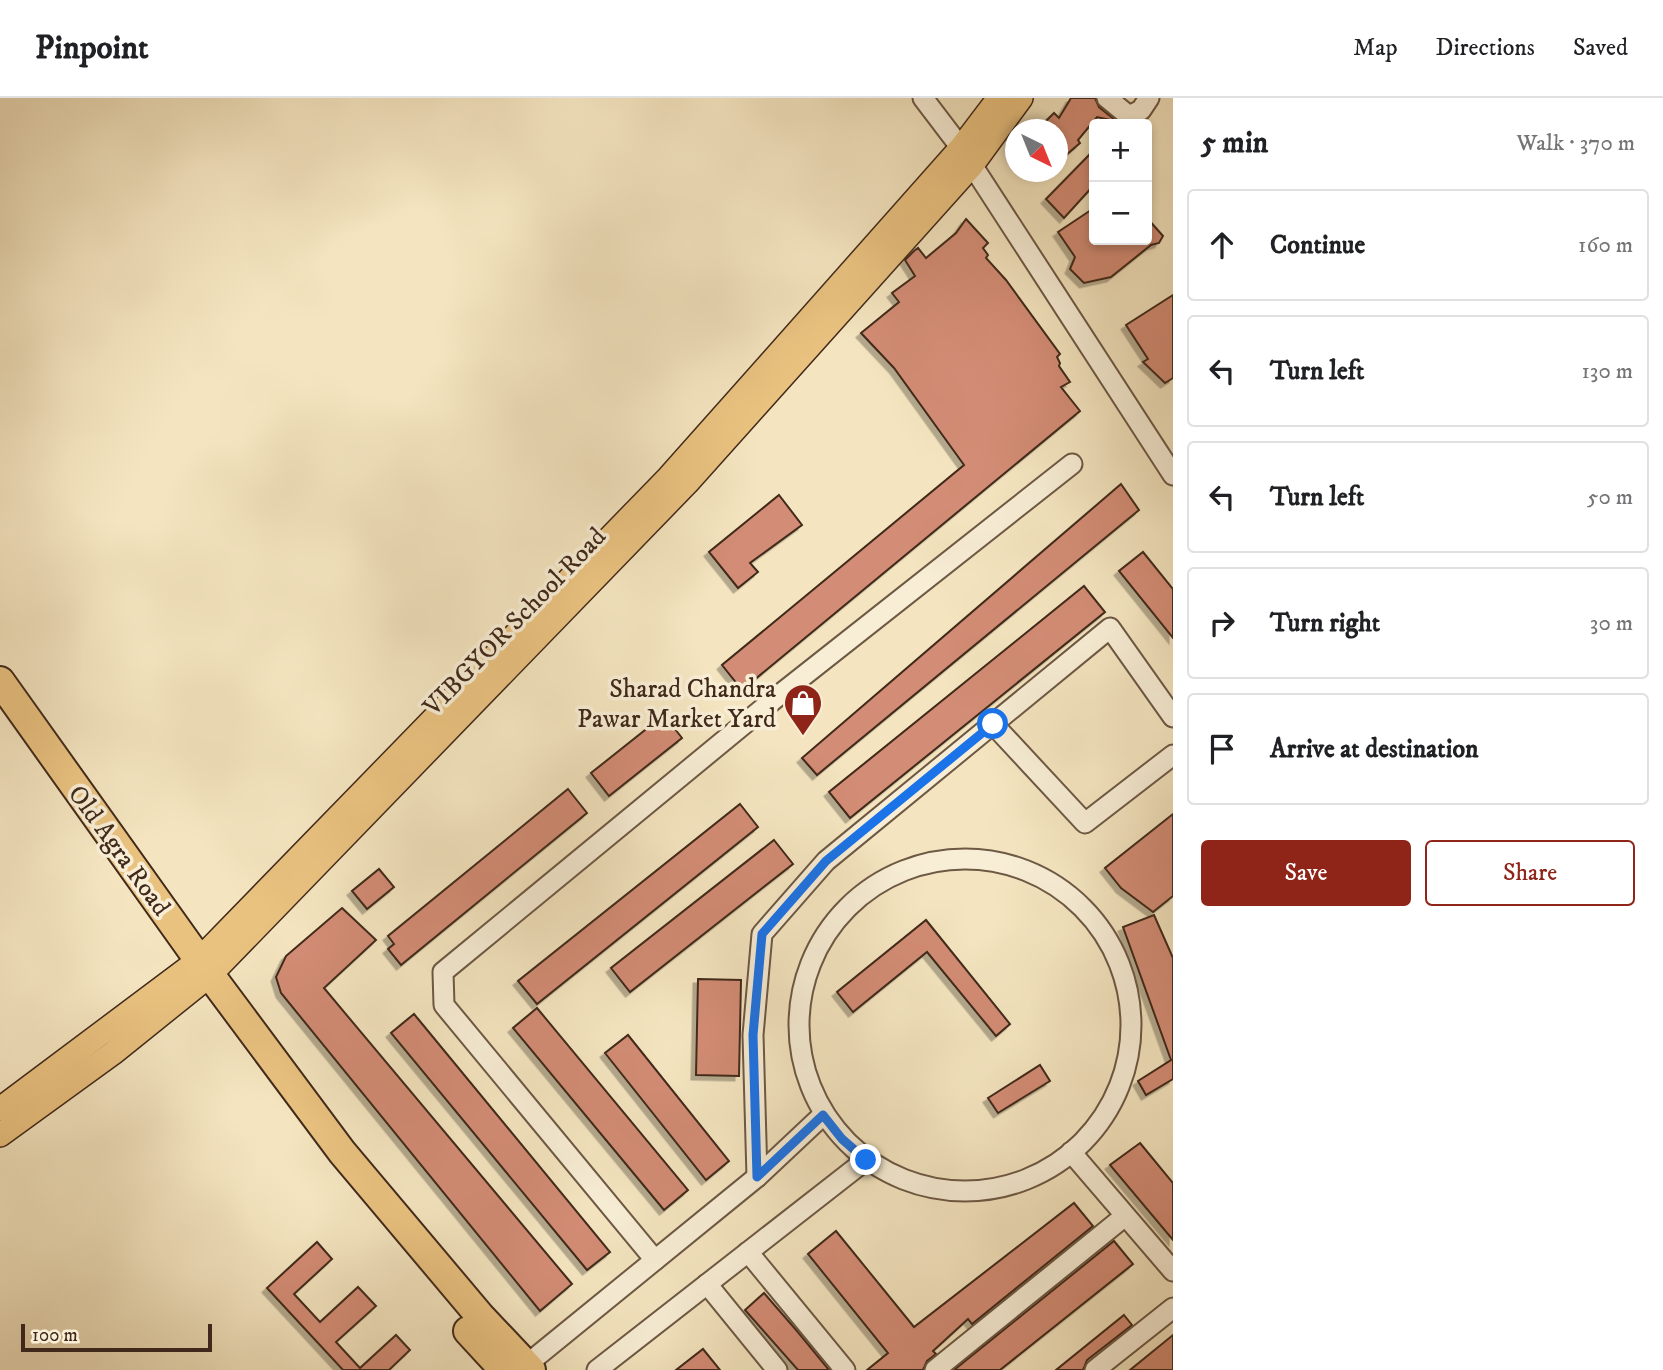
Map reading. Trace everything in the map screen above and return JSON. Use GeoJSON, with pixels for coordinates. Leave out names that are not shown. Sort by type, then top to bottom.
{"type":"FeatureCollection","features":[{"type":"Feature","properties":{"kind":"highway","name":"Old Agra Road"},"geometry":{"type":"LineString","coordinates":[[0,681],[197,974],[243,1018],[342,1152],[480,1316],[520,1369]]}},
{"type":"Feature","properties":{"kind":"highway"},"geometry":{"type":"LineString","coordinates":[[0,712],[197,974],[333,1165],[467,1330],[520,1369]]}},
{"type":"Feature","properties":{"kind":"main road","name":"VIBGYOR School Road"},"geometry":{"type":"LineString","coordinates":[[966,156],[999,98]]}},
{"type":"Feature","properties":{"kind":"main road","name":"VIBGYOR School Road"},"geometry":{"type":"LineString","coordinates":[[0,1135],[113,1053],[197,974],[611,549],[669,477],[1021,98]]}},
{"type":"Feature","properties":{"kind":"main road","name":"VIBGYOR School Road"},"geometry":{"type":"LineString","coordinates":[[0,1108],[197,974]]}},
{"type":"Feature","properties":{"kind":"street"},"geometry":{"type":"LineString","coordinates":[[923,98],[966,156],[1173,475]]}},
{"type":"Feature","properties":{"kind":"street"},"geometry":{"type":"LineString","coordinates":[[1107,98],[1129,116],[1141,110],[1149,98]]}},
{"type":"Feature","properties":{"kind":"street"},"geometry":{"type":"LineString","coordinates":[[654,1260],[444,1005],[443,972],[783,692],[1072,464]]}},
{"type":"Feature","properties":{"kind":"street"},"geometry":{"type":"LineString","coordinates":[[757,1177],[753,1035],[762,934],[826,861],[1110,628],[1173,717]]}},
{"type":"Feature","properties":{"kind":"street"},"geometry":{"type":"LineString","coordinates":[[993,724],[1085,823],[1173,755]]}},
{"type":"Feature","properties":{"kind":"street"},"geometry":{"type":"LineString","coordinates":[[979,859],[1019,867],[1056,885],[1088,911],[1112,944],[1127,982],[1132,1023],[1128,1064],[1113,1102],[1089,1136],[1071,1152],[1059,1163],[1022,1182],[982,1192],[941,1191],[901,1180],[866,1160],[842,1139],[823,1115],[806,1077],[798,1037],[800,996],[813,957],[834,922],[863,893],[899,872],[938,860],[979,859]]}},
{"type":"Feature","properties":{"kind":"street"},"geometry":{"type":"LineString","coordinates":[[520,1369],[757,1177],[823,1115]]}},
{"type":"Feature","properties":{"kind":"street"},"geometry":{"type":"LineString","coordinates":[[1071,1152],[1173,1271]]}},
{"type":"Feature","properties":{"kind":"street"},"geometry":{"type":"LineString","coordinates":[[597,1370],[866,1160]]}},
{"type":"Feature","properties":{"kind":"street"},"geometry":{"type":"LineString","coordinates":[[935,1370],[1125,1216]]}},
{"type":"Feature","properties":{"kind":"street"},"geometry":{"type":"LineString","coordinates":[[748,1252],[845,1370]]}},
{"type":"Feature","properties":{"kind":"street"},"geometry":{"type":"LineString","coordinates":[[707,1284],[777,1370]]}},
{"type":"Feature","properties":{"kind":"street"},"geometry":{"type":"LineString","coordinates":[[1095,1370],[1173,1308]]}},
{"type":"Feature","properties":{"kind":"building"},"geometry":{"type":"Polygon","coordinates":[[[1071,98],[1095,98],[1099,107],[1114,119],[1089,119],[1089,127],[1078,140],[1080,143],[1068,153],[1068,119],[1048,119],[1054,113],[1059,118],[1071,98]]]}},
{"type":"Feature","properties":{"kind":"building"},"geometry":{"type":"Polygon","coordinates":[[[1089,155],[1089,190],[1064,218],[1046,199],[1063,182],[1068,182],[1068,177],[1089,155]]]}},
{"type":"Feature","properties":{"kind":"building"},"geometry":{"type":"Polygon","coordinates":[[[1089,211],[1089,245],[1151,245],[1111,277],[1084,283],[1070,269],[1075,257],[1058,232],[1089,211]]]}},
{"type":"Feature","properties":{"kind":"building"},"geometry":{"type":"Polygon","coordinates":[[[966,219],[988,243],[983,248],[988,255],[986,258],[1006,280],[1060,354],[1057,357],[1059,366],[1070,382],[1061,387],[1080,411],[742,690],[722,665],[964,465],[894,368],[861,333],[899,302],[892,293],[915,276],[905,260],[918,248],[926,258],[956,233],[966,219]]]}},
{"type":"Feature","properties":{"kind":"building"},"geometry":{"type":"Polygon","coordinates":[[[1152,224],[1163,236],[1159,243],[1152,245],[1152,224]]]}},
{"type":"Feature","properties":{"kind":"building"},"geometry":{"type":"Polygon","coordinates":[[[1173,295],[1173,378],[1165,383],[1143,362],[1148,359],[1126,325],[1173,295]]]}},
{"type":"Feature","properties":{"kind":"building"},"geometry":{"type":"Polygon","coordinates":[[[1121,484],[1139,510],[817,775],[802,758],[1121,484]]]}},
{"type":"Feature","properties":{"kind":"building"},"geometry":{"type":"Polygon","coordinates":[[[779,495],[802,525],[750,563],[758,572],[738,588],[709,552],[779,495]]]}},
{"type":"Feature","properties":{"kind":"building"},"geometry":{"type":"Polygon","coordinates":[[[1143,552],[1173,589],[1173,638],[1119,571],[1143,552]]]}},
{"type":"Feature","properties":{"kind":"building"},"geometry":{"type":"Polygon","coordinates":[[[1084,586],[1105,612],[850,818],[829,792],[1084,586]]]}},
{"type":"Feature","properties":{"kind":"building"},"geometry":{"type":"Polygon","coordinates":[[[664,715],[682,738],[609,796],[591,773],[664,715]]]}},
{"type":"Feature","properties":{"kind":"building"},"geometry":{"type":"Polygon","coordinates":[[[568,789],[587,813],[401,965],[388,949],[394,944],[388,936],[568,789]]]}},
{"type":"Feature","properties":{"kind":"building"},"geometry":{"type":"Polygon","coordinates":[[[740,804],[758,827],[537,1004],[518,981],[740,804]]]}},
{"type":"Feature","properties":{"kind":"building"},"geometry":{"type":"Polygon","coordinates":[[[1173,814],[1173,896],[1153,912],[1121,888],[1105,868],[1173,814]]]}},
{"type":"Feature","properties":{"kind":"building"},"geometry":{"type":"Polygon","coordinates":[[[774,840],[793,864],[630,992],[611,968],[774,840]]]}},
{"type":"Feature","properties":{"kind":"building"},"geometry":{"type":"Polygon","coordinates":[[[379,869],[394,887],[367,909],[352,891],[379,869]]]}},
{"type":"Feature","properties":{"kind":"building"},"geometry":{"type":"Polygon","coordinates":[[[342,908],[376,940],[324,988],[572,1284],[540,1311],[281,993],[276,977],[286,956],[342,908]]]}},
{"type":"Feature","properties":{"kind":"building"},"geometry":{"type":"Polygon","coordinates":[[[1154,915],[1173,958],[1173,1079],[1146,1095],[1138,1081],[1171,1060],[1123,927],[1154,915]]]}},
{"type":"Feature","properties":{"kind":"building"},"geometry":{"type":"Polygon","coordinates":[[[926,920],[1010,1024],[996,1036],[927,952],[853,1012],[837,992],[926,920]]]}},
{"type":"Feature","properties":{"kind":"building"},"geometry":{"type":"Polygon","coordinates":[[[698,979],[741,980],[739,1076],[696,1075],[698,979]]]}},
{"type":"Feature","properties":{"kind":"building"},"geometry":{"type":"Polygon","coordinates":[[[537,1008],[688,1190],[664,1210],[513,1028],[537,1008]]]}},
{"type":"Feature","properties":{"kind":"building"},"geometry":{"type":"Polygon","coordinates":[[[414,1014],[610,1252],[587,1270],[391,1033],[414,1014]]]}},
{"type":"Feature","properties":{"kind":"building"},"geometry":{"type":"Polygon","coordinates":[[[628,1035],[729,1161],[706,1180],[605,1053],[628,1035]]]}},
{"type":"Feature","properties":{"kind":"building"},"geometry":{"type":"Polygon","coordinates":[[[1040,1065],[1050,1081],[998,1113],[988,1098],[1040,1065]]]}},
{"type":"Feature","properties":{"kind":"building"},"geometry":{"type":"Polygon","coordinates":[[[1140,1143],[1173,1183],[1173,1240],[1110,1165],[1140,1143]]]}},
{"type":"Feature","properties":{"kind":"building"},"geometry":{"type":"Polygon","coordinates":[[[1074,1203],[1093,1226],[972,1324],[968,1319],[933,1351],[936,1354],[927,1361],[923,1370],[867,1370],[888,1353],[808,1254],[836,1231],[914,1327],[1074,1203]]]}},
{"type":"Feature","properties":{"kind":"building"},"geometry":{"type":"Polygon","coordinates":[[[1114,1241],[1133,1264],[1000,1370],[954,1370],[1114,1241]]]}},
{"type":"Feature","properties":{"kind":"building"},"geometry":{"type":"Polygon","coordinates":[[[317,1242],[332,1259],[294,1294],[320,1322],[358,1287],[376,1306],[336,1342],[360,1368],[396,1335],[410,1350],[389,1370],[343,1370],[267,1288],[317,1242]]]}},
{"type":"Feature","properties":{"kind":"building"},"geometry":{"type":"Polygon","coordinates":[[[764,1293],[829,1370],[798,1370],[745,1310],[764,1293]]]}},
{"type":"Feature","properties":{"kind":"building"},"geometry":{"type":"Polygon","coordinates":[[[1124,1315],[1132,1325],[1087,1360],[1083,1370],[1056,1370],[1124,1315]]]}},
{"type":"Feature","properties":{"kind":"building"},"geometry":{"type":"Polygon","coordinates":[[[1173,1335],[1173,1370],[1130,1370],[1173,1335]]]}},
{"type":"Feature","properties":{"kind":"building"},"geometry":{"type":"Polygon","coordinates":[[[703,1349],[720,1370],[676,1370],[703,1349]]]}},
{"type":"Feature","properties":{"kind":"place","name":"Sharad Chandra Pawar Market Yard"},"geometry":{"type":"Point","coordinates":[803,737]}},
{"type":"Feature","properties":{"kind":"route"},"geometry":{"type":"LineString","coordinates":[[866,1160],[842,1139],[823,1115],[757,1177],[753,1035],[762,934],[826,861],[993,724]]}}]}
